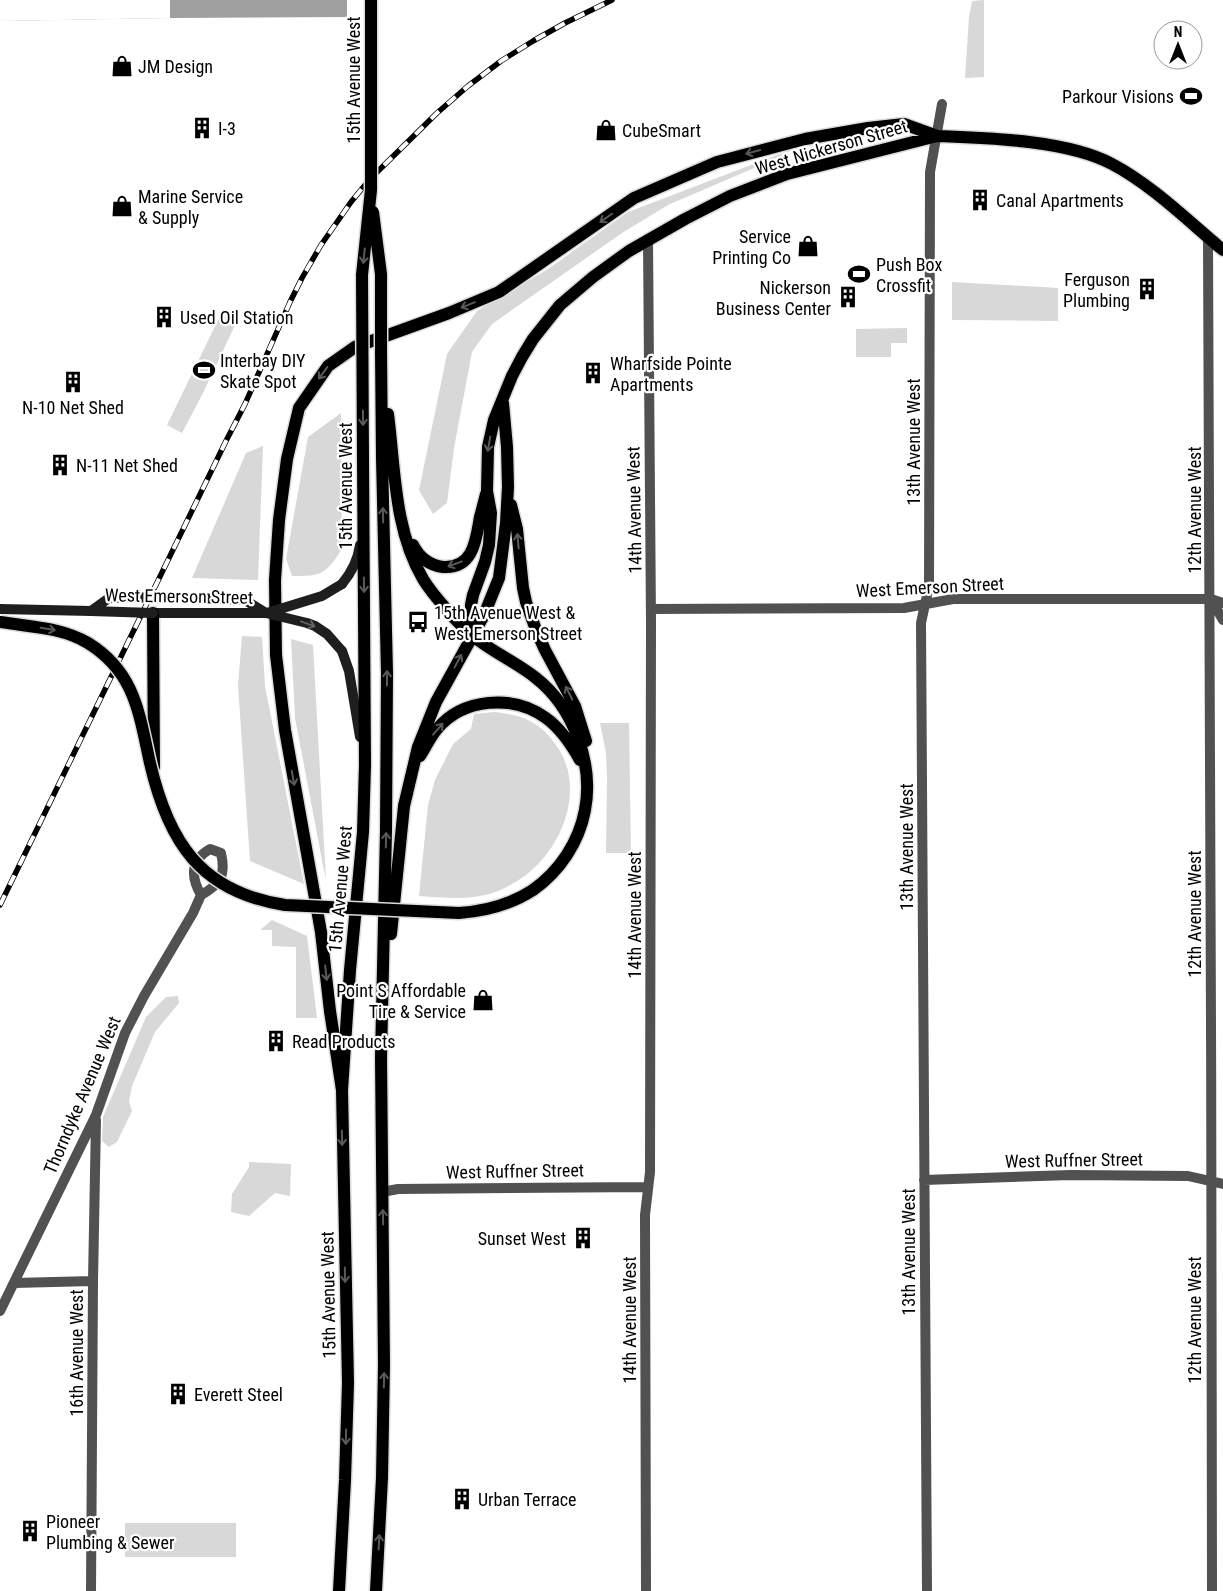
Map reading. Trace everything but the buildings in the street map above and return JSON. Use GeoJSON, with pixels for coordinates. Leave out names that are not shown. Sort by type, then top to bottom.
{"type":"FeatureCollection","features":[{"type":"Feature","properties":{"kind":"main road","name":"15th Avenue West"},"geometry":{"type":"LineString","coordinates":[[339,1591],[346,1480],[348,1383],[342,1090],[350,970],[363,832],[365,673],[362,275],[371,190],[371,0]]}},
{"type":"Feature","properties":{"kind":"main road"},"geometry":{"type":"LineString","coordinates":[[342,1090],[321,932],[285,730],[276,655],[275,580],[279,520],[287,459],[299,408],[328,366],[355,346],[449,313],[499,292],[634,198],[718,162],[804,138],[868,128],[904,124],[937,136]]}},
{"type":"Feature","properties":{"kind":"main road","name":"West Nickerson Street"},"geometry":{"type":"LineString","coordinates":[[487,491],[488,447],[494,420],[522,357],[537,333],[560,305],[592,277],[648,239],[730,196],[787,174],[937,136],[1032,142],[1072,149],[1111,163],[1134,177],[1223,250]]}},
{"type":"Feature","properties":{"kind":"main road","name":"15th Avenue West"},"geometry":{"type":"LineString","coordinates":[[371,190],[381,274],[381,351],[388,458],[386,831],[380,1058],[384,1365],[382,1478],[376,1591]]}},
{"type":"Feature","properties":{"kind":"main road"},"geometry":{"type":"LineString","coordinates":[[382,1013],[404,806],[411,770],[433,709],[484,615],[499,578],[506,523],[508,487],[503,400]]}},
{"type":"Feature","properties":{"kind":"main road"},"geometry":{"type":"LineString","coordinates":[[388,458],[409,551],[425,581],[472,636],[536,678],[554,696],[575,732],[586,773]]}},
{"type":"Feature","properties":{"kind":"main road"},"geometry":{"type":"LineString","coordinates":[[0,622],[51,629],[72,636],[98,650],[110,660],[119,671],[134,697],[154,780],[170,826],[188,853],[211,875],[238,892],[254,898],[285,905],[459,913],[481,911],[503,905],[523,896],[551,875],[562,863],[578,835],[586,805],[586,741],[575,706],[536,630],[523,588],[517,529],[508,487]]}},
{"type":"Feature","properties":{"kind":"main road"},"geometry":{"type":"LineString","coordinates":[[403,527],[419,556],[427,562],[445,567],[455,565],[464,560],[475,545],[487,491]]}},
{"type":"Feature","properties":{"kind":"main road"},"geometry":{"type":"LineString","coordinates":[[472,636],[471,605],[489,545],[491,513],[487,491]]}},
{"type":"Feature","properties":{"kind":"main road","name":"West Emerson Street"},"geometry":{"type":"LineString","coordinates":[[91,611],[109,598],[173,597],[245,600],[266,613],[322,596],[342,584],[350,574],[358,554],[363,519]]}},
{"type":"Feature","properties":{"kind":"main road","name":"West Emerson Street"},"geometry":{"type":"LineString","coordinates":[[0,609],[153,613],[266,613],[315,626],[327,634],[342,651],[346,659],[364,765]]}},
{"type":"Feature","properties":{"kind":"main road"},"geometry":{"type":"LineString","coordinates":[[153,613],[154,780]]}},
{"type":"Feature","properties":{"kind":"main road"},"geometry":{"type":"LineString","coordinates":[[411,770],[437,729],[449,718],[475,705],[500,702],[524,706],[546,718],[569,743],[586,773]]}},
{"type":"Feature","properties":{"kind":"street","name":"13th Avenue West"},"geometry":{"type":"LineString","coordinates":[[926,1591],[921,623],[929,586],[930,172],[942,104]]}},
{"type":"Feature","properties":{"kind":"street","name":"12th Avenue West"},"geometry":{"type":"LineString","coordinates":[[1208,238],[1211,598],[1210,1182],[1212,1591]]}},
{"type":"Feature","properties":{"kind":"street","name":"14th Avenue West"},"geometry":{"type":"LineString","coordinates":[[646,1591],[645,1215],[650,1172],[651,912],[648,239]]}},
{"type":"Feature","properties":{"kind":"street","name":"West Emerson Street"},"geometry":{"type":"LineString","coordinates":[[651,609],[904,608],[953,599],[1211,598],[1223,603]]}},
{"type":"Feature","properties":{"kind":"street"},"geometry":{"type":"LineString","coordinates":[[1211,598],[1223,620]]}},
{"type":"Feature","properties":{"kind":"street","name":"Thorndyke Avenue West"},"geometry":{"type":"LineString","coordinates":[[0,1311],[96,1115],[125,1033],[144,996],[193,913],[201,894]]}},
{"type":"Feature","properties":{"kind":"street","name":"16th Avenue West"},"geometry":{"type":"LineString","coordinates":[[91,1591],[96,1115]]}},
{"type":"Feature","properties":{"kind":"street","name":"West Ruffner Street"},"geometry":{"type":"LineString","coordinates":[[924,1180],[1071,1175],[1188,1176],[1223,1184]]}},
{"type":"Feature","properties":{"kind":"street","name":"West Ruffner Street"},"geometry":{"type":"LineString","coordinates":[[382,1192],[398,1189],[648,1187]]}},
{"type":"Feature","properties":{"kind":"street"},"geometry":{"type":"LineString","coordinates":[[14,1283],[93,1281]]}},
{"type":"Feature","properties":{"kind":"shaded area"},"geometry":{"type":"Polygon","coordinates":[[[0,0],[347,0],[347,17],[0,21],[0,0]]]}},
{"type":"Feature","properties":{"kind":"shaded area"},"geometry":{"type":"Polygon","coordinates":[[[984,0],[984,77],[965,78],[969,17],[972,1],[984,0]]]}},
{"type":"Feature","properties":{"kind":"shaded area"},"geometry":{"type":"Polygon","coordinates":[[[798,147],[766,163],[668,205],[622,233],[492,324],[472,352],[454,448],[447,503],[433,514],[419,490],[447,354],[477,311],[548,269],[628,212],[798,147]]]}},
{"type":"Feature","properties":{"kind":"shaded area"},"geometry":{"type":"Polygon","coordinates":[[[952,282],[1058,288],[1058,321],[952,320],[952,282]]]}},
{"type":"Feature","properties":{"kind":"shaded area","name":"Interbay DIY Skate Spot"},"geometry":{"type":"Polygon","coordinates":[[[221,314],[237,321],[182,433],[167,425],[221,314]]]}},
{"type":"Feature","properties":{"kind":"shaded area"},"geometry":{"type":"Polygon","coordinates":[[[907,328],[907,343],[891,343],[891,357],[856,357],[856,329],[907,328]]]}},
{"type":"Feature","properties":{"kind":"shaded area"},"geometry":{"type":"Polygon","coordinates":[[[341,413],[342,549],[327,569],[322,572],[292,576],[286,559],[308,437],[341,413]]]}},
{"type":"Feature","properties":{"kind":"shaded area"},"geometry":{"type":"Polygon","coordinates":[[[263,446],[258,580],[192,578],[246,453],[263,446]]]}},
{"type":"Feature","properties":{"kind":"shaded area"},"geometry":{"type":"Polygon","coordinates":[[[242,636],[262,637],[265,686],[304,884],[250,861],[238,685],[242,636]]]}},
{"type":"Feature","properties":{"kind":"shaded area"},"geometry":{"type":"Polygon","coordinates":[[[291,639],[313,645],[326,881],[295,718],[291,639]]]}},
{"type":"Feature","properties":{"kind":"shaded area"},"geometry":{"type":"Polygon","coordinates":[[[495,712],[526,719],[539,726],[558,748],[565,762],[569,777],[570,793],[564,823],[549,851],[539,863],[525,876],[509,886],[489,894],[469,898],[419,896],[428,805],[435,780],[453,744],[471,729],[474,714],[495,712]]]}},
{"type":"Feature","properties":{"kind":"shaded area"},"geometry":{"type":"Polygon","coordinates":[[[600,723],[629,723],[631,853],[606,853],[606,753],[600,723]]]}},
{"type":"Feature","properties":{"kind":"shaded area"},"geometry":{"type":"Polygon","coordinates":[[[272,920],[307,936],[317,1018],[296,1018],[296,947],[272,946],[272,930],[260,930],[272,920]]]}},
{"type":"Feature","properties":{"kind":"shaded area"},"geometry":{"type":"Polygon","coordinates":[[[178,996],[179,1003],[155,1032],[132,1086],[129,1101],[132,1111],[117,1142],[109,1147],[102,1141],[103,1117],[146,1017],[166,997],[178,996]]]}},
{"type":"Feature","properties":{"kind":"shaded area"},"geometry":{"type":"Polygon","coordinates":[[[249,1162],[291,1164],[290,1196],[275,1193],[249,1216],[231,1212],[232,1194],[249,1167],[249,1162]]]}},
{"type":"Feature","properties":{"kind":"shaded area"},"geometry":{"type":"Polygon","coordinates":[[[125,1523],[236,1523],[236,1557],[125,1557],[125,1523]]]}},
{"type":"Feature","properties":{"kind":"pier"},"geometry":{"type":"Polygon","coordinates":[[[0,0],[170,0],[170,18],[0,21],[0,0]]]}},
{"type":"Feature","properties":{"kind":"railway"},"geometry":{"type":"LineString","coordinates":[[0,905],[245,404],[290,302],[321,245],[351,202],[370,179],[437,113],[468,86],[501,61],[533,41],[612,0]]}},
{"type":"Feature","properties":{"kind":"place","name":"JM Design"},"geometry":{"type":"Point","coordinates":[122,66]}},
{"type":"Feature","properties":{"kind":"place","name":"Parkour Visions"},"geometry":{"type":"Point","coordinates":[1191,96]}},
{"type":"Feature","properties":{"kind":"place","name":"I-3"},"geometry":{"type":"Point","coordinates":[202,128]}},
{"type":"Feature","properties":{"kind":"place","name":"CubeSmart"},"geometry":{"type":"Point","coordinates":[606,130]}},
{"type":"Feature","properties":{"kind":"place","name":"Canal Apartments"},"geometry":{"type":"Point","coordinates":[980,200]}},
{"type":"Feature","properties":{"kind":"place","name":"Marine Service & Supply"},"geometry":{"type":"Point","coordinates":[122,206]}},
{"type":"Feature","properties":{"kind":"place","name":"Service Printing Co"},"geometry":{"type":"Point","coordinates":[808,246]}},
{"type":"Feature","properties":{"kind":"place","name":"Push Box Crossfit"},"geometry":{"type":"Point","coordinates":[859,274]}},
{"type":"Feature","properties":{"kind":"place","name":"Ferguson Plumbing"},"geometry":{"type":"Point","coordinates":[1147,289]}},
{"type":"Feature","properties":{"kind":"place","name":"Nickerson Business Center"},"geometry":{"type":"Point","coordinates":[848,297]}},
{"type":"Feature","properties":{"kind":"place","name":"Used Oil Station"},"geometry":{"type":"Point","coordinates":[164,317]}},
{"type":"Feature","properties":{"kind":"place","name":"Interbay DIY Skate Spot"},"geometry":{"type":"Point","coordinates":[204,370]}},
{"type":"Feature","properties":{"kind":"place","name":"Wharfside Pointe Apartments"},"geometry":{"type":"Point","coordinates":[593,373]}},
{"type":"Feature","properties":{"kind":"place","name":"N-10 Net Shed"},"geometry":{"type":"Point","coordinates":[73,382]}},
{"type":"Feature","properties":{"kind":"place","name":"N-11 Net Shed"},"geometry":{"type":"Point","coordinates":[60,465]}},
{"type":"Feature","properties":{"kind":"place","name":"15th Avenue West & West Emerson Street"},"geometry":{"type":"Point","coordinates":[418,622]}},
{"type":"Feature","properties":{"kind":"place","name":"Point S Affordable Tire & Service"},"geometry":{"type":"Point","coordinates":[483,1000]}},
{"type":"Feature","properties":{"kind":"place","name":"Read Products"},"geometry":{"type":"Point","coordinates":[276,1041]}},
{"type":"Feature","properties":{"kind":"place","name":"Sunset West"},"geometry":{"type":"Point","coordinates":[583,1238]}},
{"type":"Feature","properties":{"kind":"place","name":"Everett Steel"},"geometry":{"type":"Point","coordinates":[178,1394]}},
{"type":"Feature","properties":{"kind":"place","name":"Urban Terrace"},"geometry":{"type":"Point","coordinates":[462,1499]}},
{"type":"Feature","properties":{"kind":"place","name":"Pioneer Plumbing & Sewer"},"geometry":{"type":"Point","coordinates":[30,1531]}}]}
